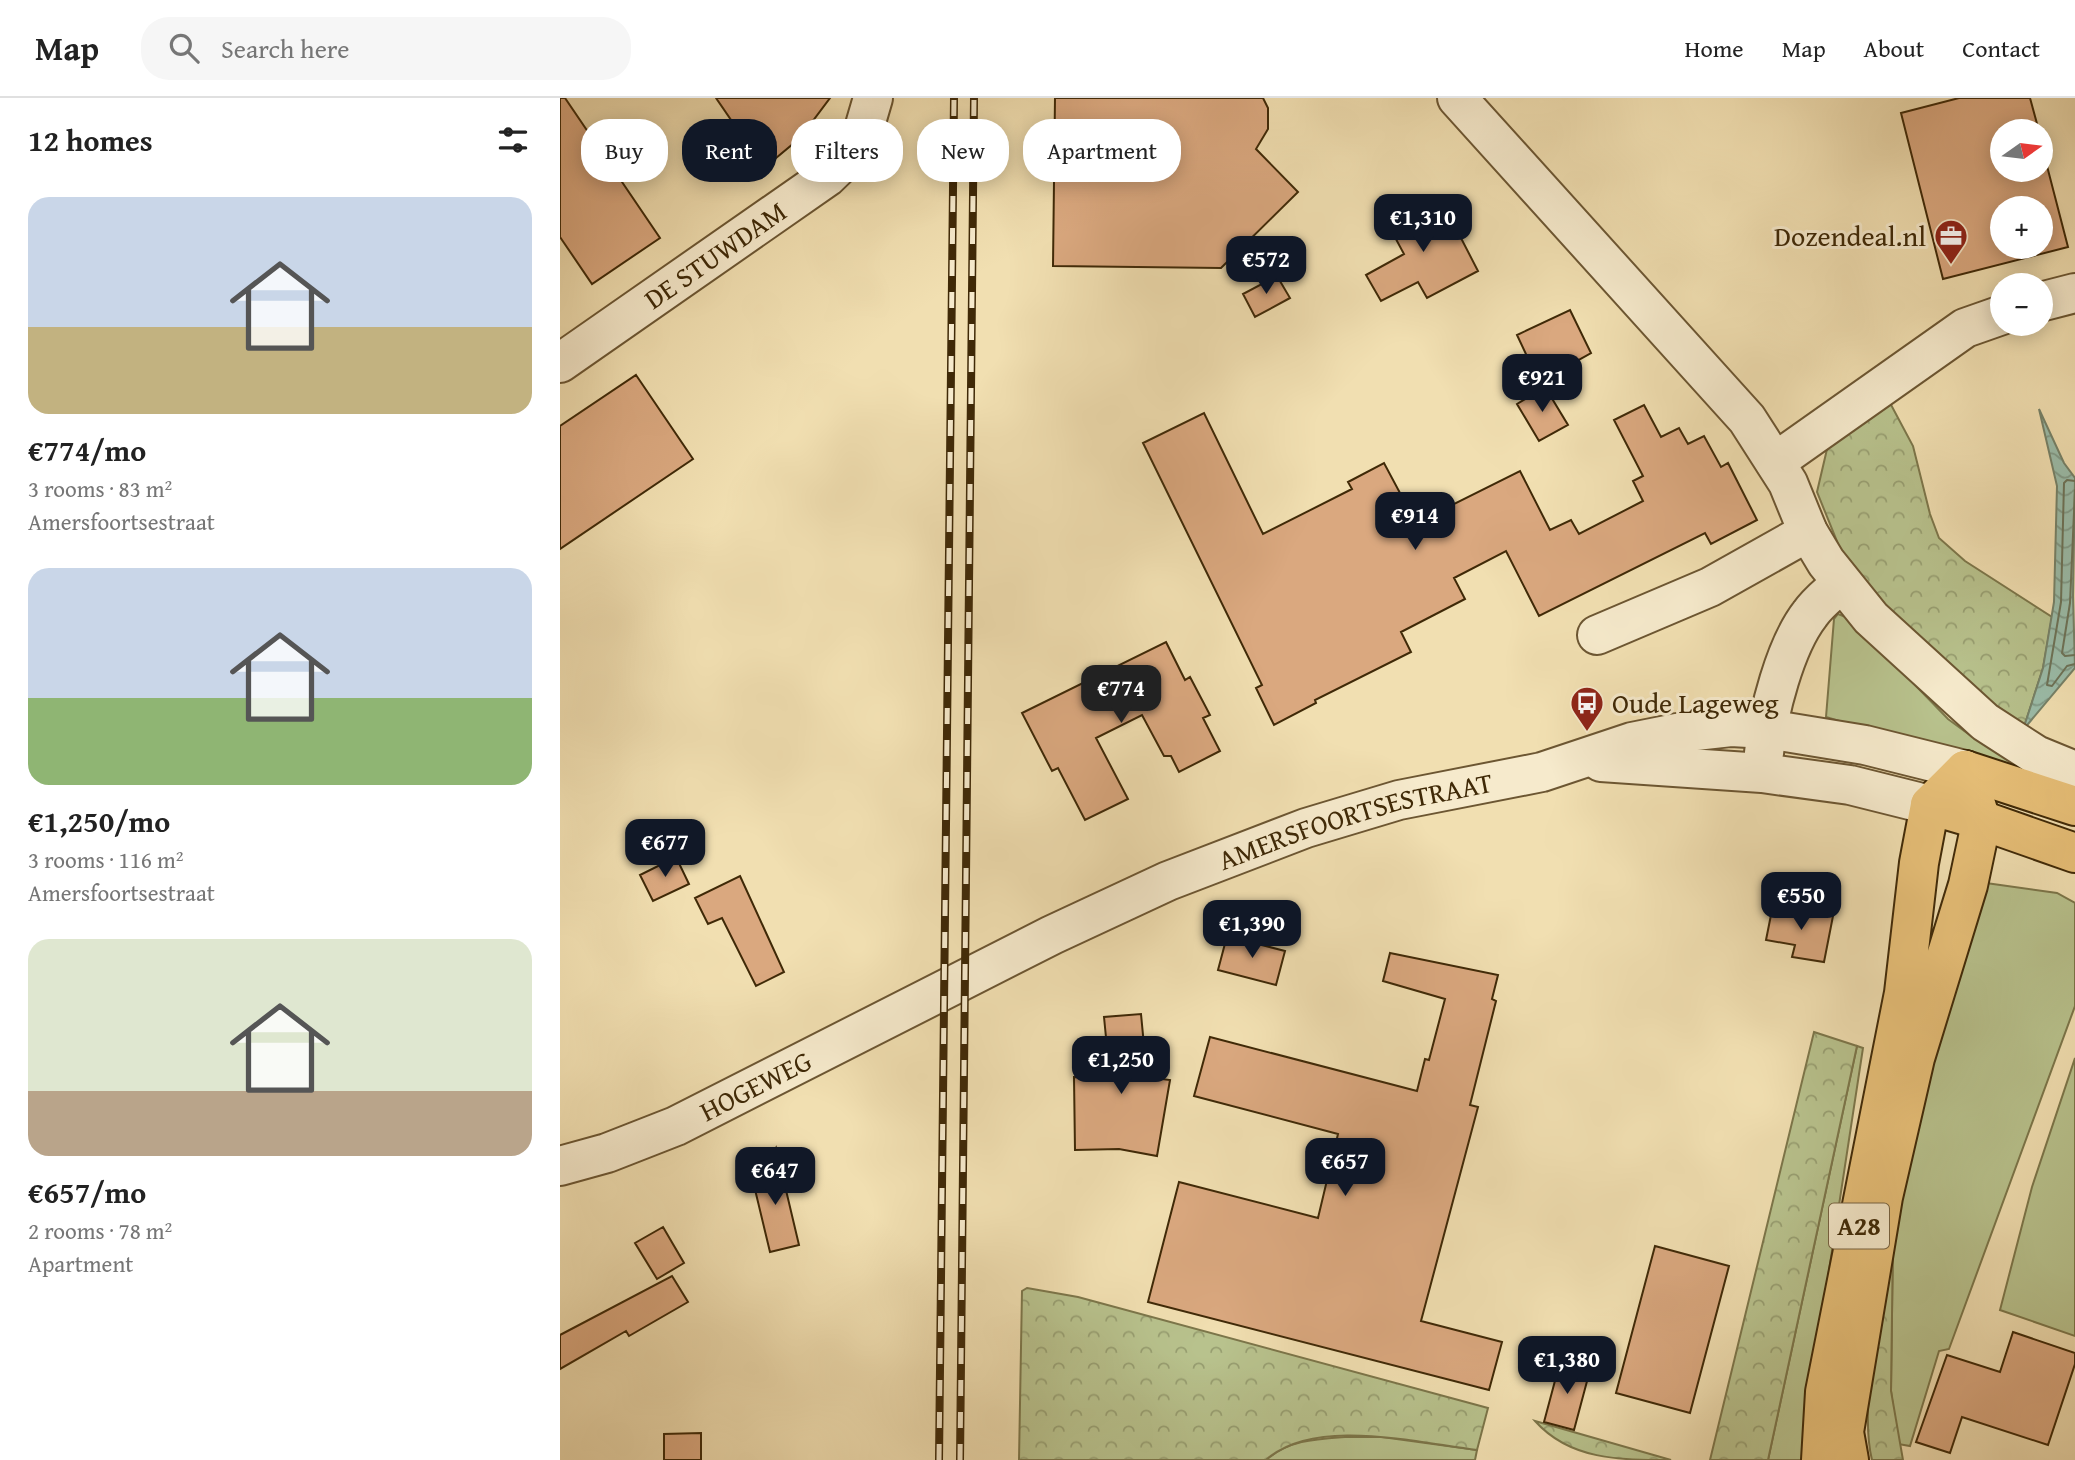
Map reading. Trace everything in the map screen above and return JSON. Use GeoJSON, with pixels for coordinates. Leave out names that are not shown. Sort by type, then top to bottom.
{"type":"FeatureCollection","features":[{"type":"Feature","properties":{"kind":"main road"},"geometry":{"type":"LineString","coordinates":[[1930,805],[1965,770]]}},
{"type":"Feature","properties":{"kind":"main road","name":"AMERSFOORTSESTRAAT"},"geometry":{"type":"LineString","coordinates":[[1965,770],[2075,806]]}},
{"type":"Feature","properties":{"kind":"main road","name":"A28"},"geometry":{"type":"LineString","coordinates":[[1849,1460],[1844,1432],[1883,1197],[1914,1058],[1968,886],[1981,820],[1965,770]]}},
{"type":"Feature","properties":{"kind":"main road","name":"AMERSFOORTSESTRAAT"},"geometry":{"type":"LineString","coordinates":[[1930,805],[2075,853]]}},
{"type":"Feature","properties":{"kind":"main road","name":"A28"},"geometry":{"type":"LineString","coordinates":[[1821,1460],[1825,1392],[1904,993],[1919,863],[1930,805]]}},
{"type":"Feature","properties":{"kind":"street","name":"DE STUWDAM"},"geometry":{"type":"LineString","coordinates":[[560,363],[827,177],[859,146],[873,98]]}},
{"type":"Feature","properties":{"kind":"street"},"geometry":{"type":"LineString","coordinates":[[1457,98],[1747,419],[1788,483],[1808,533],[1841,583],[1871,618],[1985,722],[2036,755],[2075,771]]}},
{"type":"Feature","properties":{"kind":"street"},"geometry":{"type":"LineString","coordinates":[[2053,299],[2075,293]]}},
{"type":"Feature","properties":{"kind":"street"},"geometry":{"type":"LineString","coordinates":[[1775,462],[1965,328],[1990,319]]}},
{"type":"Feature","properties":{"kind":"street"},"geometry":{"type":"LineString","coordinates":[[1597,635],[1710,587],[1808,533]]}},
{"type":"Feature","properties":{"kind":"street"},"geometry":{"type":"LineString","coordinates":[[1762,773],[1767,729],[1789,656],[1809,614],[1841,583]]}},
{"type":"Feature","properties":{"kind":"street","name":"AMERSFOORTSESTRAAT"},"geometry":{"type":"LineString","coordinates":[[944,991],[1052,935],[1234,854],[1399,800],[1542,772],[1582,761],[1632,742],[1677,733],[1731,727],[1767,729],[1865,745],[1965,770]]}},
{"type":"Feature","properties":{"kind":"street","name":"AMERSFOORTSESTRAAT"},"geometry":{"type":"LineString","coordinates":[[1582,761],[1762,773],[1850,785],[1930,805]]}},
{"type":"Feature","properties":{"kind":"street","name":"HOGEWEG"},"geometry":{"type":"LineString","coordinates":[[560,1166],[607,1153],[676,1126],[944,991]]}},
{"type":"Feature","properties":{"kind":"green space"},"geometry":{"type":"Polygon","coordinates":[[[1889,401],[1913,446],[1930,514],[1939,538],[1965,561],[2052,617],[2043,668],[2023,730],[1947,671],[1847,566],[1817,492],[1831,432],[1889,401]]]}},
{"type":"Feature","properties":{"kind":"green space"},"geometry":{"type":"Polygon","coordinates":[[[1838,614],[1851,619],[1948,719],[1971,736],[2075,792],[1826,717],[1834,619],[1838,614]]]}},
{"type":"Feature","properties":{"kind":"green space"},"geometry":{"type":"Polygon","coordinates":[[[1986,883],[2057,893],[2075,903],[2075,1006],[1949,1349],[1939,1351],[1910,1446],[1898,1444],[1891,1391],[1893,1238],[1909,1142],[1986,883]]]}},
{"type":"Feature","properties":{"kind":"green space"},"geometry":{"type":"Polygon","coordinates":[[[1814,1032],[1857,1046],[1768,1460],[1710,1460],[1814,1032]]]}},
{"type":"Feature","properties":{"kind":"green space"},"geometry":{"type":"Polygon","coordinates":[[[1857,1046],[1863,1048],[1806,1421],[1803,1460],[1768,1460],[1857,1046]]]}},
{"type":"Feature","properties":{"kind":"green space"},"geometry":{"type":"Polygon","coordinates":[[[2075,1058],[2075,1336],[2000,1310],[2032,1187],[2075,1058]]]}},
{"type":"Feature","properties":{"kind":"green space"},"geometry":{"type":"Polygon","coordinates":[[[1893,1238],[1891,1391],[1903,1460],[1872,1460],[1868,1437],[1870,1380],[1893,1238]]]}},
{"type":"Feature","properties":{"kind":"green space"},"geometry":{"type":"Polygon","coordinates":[[[1027,1288],[1078,1297],[1488,1408],[1477,1450],[1397,1438],[1338,1436],[1311,1439],[1286,1447],[1266,1460],[1019,1460],[1022,1291],[1027,1288]]]}},
{"type":"Feature","properties":{"kind":"green space"},"geometry":{"type":"Polygon","coordinates":[[[1535,1421],[1671,1460],[1597,1455],[1564,1444],[1535,1421]]]}},
{"type":"Feature","properties":{"kind":"green space"},"geometry":{"type":"Polygon","coordinates":[[[1345,1437],[1382,1437],[1477,1450],[1475,1460],[1266,1460],[1293,1444],[1345,1437]]]}},
{"type":"Feature","properties":{"kind":"water"},"geometry":{"type":"Polygon","coordinates":[[[2039,409],[2064,463],[2075,478],[2075,668],[2023,730],[2043,668],[2054,602],[2057,486],[2039,409]]]}},
{"type":"Feature","properties":{"kind":"building"},"geometry":{"type":"Polygon","coordinates":[[[560,98],[565,98],[581,122],[581,182],[622,182],[660,238],[592,284],[560,237],[560,98]]]}},
{"type":"Feature","properties":{"kind":"building"},"geometry":{"type":"Polygon","coordinates":[[[716,98],[830,98],[814,119],[791,119],[791,146],[777,157],[777,119],[730,119],[716,98]]]}},
{"type":"Feature","properties":{"kind":"building"},"geometry":{"type":"Polygon","coordinates":[[[1055,98],[1263,98],[1268,108],[1268,129],[1256,149],[1298,192],[1221,268],[1053,266],[1054,182],[1181,182],[1181,119],[1055,119],[1055,98]]]}},
{"type":"Feature","properties":{"kind":"building"},"geometry":{"type":"Polygon","coordinates":[[[1959,98],[2030,98],[2036,119],[1990,119],[1990,182],[2051,182],[2068,247],[2053,251],[2053,196],[1990,196],[1990,259],[2021,259],[1943,279],[1901,113],[1959,98]]]}},
{"type":"Feature","properties":{"kind":"building"},"geometry":{"type":"Polygon","coordinates":[[[1411,200],[1423,221],[1446,209],[1478,271],[1427,298],[1418,282],[1381,301],[1366,275],[1404,254],[1383,215],[1411,200]]]}},
{"type":"Feature","properties":{"kind":"building"},"geometry":{"type":"Polygon","coordinates":[[[1277,276],[1290,298],[1255,317],[1243,294],[1277,276]]]}},
{"type":"Feature","properties":{"kind":"building"},"geometry":{"type":"Polygon","coordinates":[[[1570,310],[1591,353],[1539,382],[1517,335],[1570,310]]]}},
{"type":"Feature","properties":{"kind":"building"},"geometry":{"type":"Polygon","coordinates":[[[636,375],[693,459],[560,549],[560,426],[636,375]]]}},
{"type":"Feature","properties":{"kind":"building"},"geometry":{"type":"Polygon","coordinates":[[[1545,387],[1568,425],[1539,441],[1517,404],[1545,387]]]}},
{"type":"Feature","properties":{"kind":"building"},"geometry":{"type":"Polygon","coordinates":[[[1644,405],[1661,437],[1679,428],[1688,444],[1704,436],[1721,467],[1728,463],[1757,520],[1711,544],[1705,533],[1539,616],[1506,551],[1454,578],[1465,599],[1401,632],[1411,652],[1315,700],[1316,703],[1274,725],[1256,688],[1262,685],[1143,443],[1204,413],[1263,534],[1352,489],[1348,482],[1384,463],[1416,523],[1520,471],[1550,530],[1571,520],[1579,534],[1643,501],[1633,481],[1643,476],[1614,420],[1644,405]]]}},
{"type":"Feature","properties":{"kind":"building"},"geometry":{"type":"Polygon","coordinates":[[[1166,642],[1185,680],[1190,677],[1210,715],[1203,718],[1220,751],[1179,772],[1171,756],[1164,756],[1142,715],[1096,738],[1128,799],[1085,820],[1058,768],[1052,771],[1022,713],[1166,642]]]}},
{"type":"Feature","properties":{"kind":"building"},"geometry":{"type":"Polygon","coordinates":[[[676,857],[689,884],[653,901],[640,875],[676,857]]]}},
{"type":"Feature","properties":{"kind":"building"},"geometry":{"type":"Polygon","coordinates":[[[740,876],[784,972],[756,986],[722,918],[708,924],[695,898],[740,876]]]}},
{"type":"Feature","properties":{"kind":"building"},"geometry":{"type":"Polygon","coordinates":[[[1773,905],[1833,916],[1824,962],[1792,957],[1795,945],[1766,940],[1773,905]]]}},
{"type":"Feature","properties":{"kind":"building"},"geometry":{"type":"Polygon","coordinates":[[[1227,936],[1285,951],[1276,985],[1218,970],[1227,936]]]}},
{"type":"Feature","properties":{"kind":"building"},"geometry":{"type":"Polygon","coordinates":[[[1390,953],[1498,975],[1492,999],[1496,1001],[1470,1105],[1478,1107],[1421,1321],[1502,1342],[1489,1390],[1148,1302],[1179,1182],[1318,1218],[1338,1134],[1194,1096],[1210,1037],[1417,1091],[1425,1059],[1429,1060],[1445,999],[1383,981],[1390,953]]]}},
{"type":"Feature","properties":{"kind":"building"},"geometry":{"type":"Polygon","coordinates":[[[1141,1014],[1147,1077],[1170,1080],[1157,1156],[1119,1149],[1075,1150],[1074,1077],[1110,1078],[1104,1017],[1141,1014]]]}},
{"type":"Feature","properties":{"kind":"building"},"geometry":{"type":"Polygon","coordinates":[[[776,1148],[799,1245],[770,1252],[752,1177],[761,1175],[776,1148]]]}},
{"type":"Feature","properties":{"kind":"building"},"geometry":{"type":"Polygon","coordinates":[[[663,1227],[684,1263],[657,1279],[635,1243],[663,1227]]]}},
{"type":"Feature","properties":{"kind":"building"},"geometry":{"type":"Polygon","coordinates":[[[1655,1246],[1729,1266],[1690,1413],[1616,1393],[1655,1246]]]}},
{"type":"Feature","properties":{"kind":"building"},"geometry":{"type":"Polygon","coordinates":[[[672,1276],[688,1302],[629,1336],[626,1331],[560,1369],[560,1335],[672,1276]]]}},
{"type":"Feature","properties":{"kind":"building"},"geometry":{"type":"Polygon","coordinates":[[[2013,1332],[2075,1353],[2075,1364],[2048,1445],[1962,1417],[1950,1453],[1916,1442],[1947,1355],[2000,1372],[2013,1332]]]}},
{"type":"Feature","properties":{"kind":"building"},"geometry":{"type":"Polygon","coordinates":[[[1560,1362],[1590,1370],[1574,1430],[1544,1422],[1560,1362]]]}},
{"type":"Feature","properties":{"kind":"building"},"geometry":{"type":"Polygon","coordinates":[[[701,1433],[701,1460],[664,1460],[664,1434],[701,1433]]]}},
{"type":"Feature","properties":{"kind":"railway"},"geometry":{"type":"LineString","coordinates":[[939,1460],[954,98]]}},
{"type":"Feature","properties":{"kind":"railway"},"geometry":{"type":"LineString","coordinates":[[960,1460],[974,98]]}},
{"type":"Feature","properties":{"kind":"place","name":"Dozendeal.nl"},"geometry":{"type":"Point","coordinates":[1951,266]}},
{"type":"Feature","properties":{"kind":"place","name":"Oude Lageweg"},"geometry":{"type":"Point","coordinates":[1587,733]}}]}
